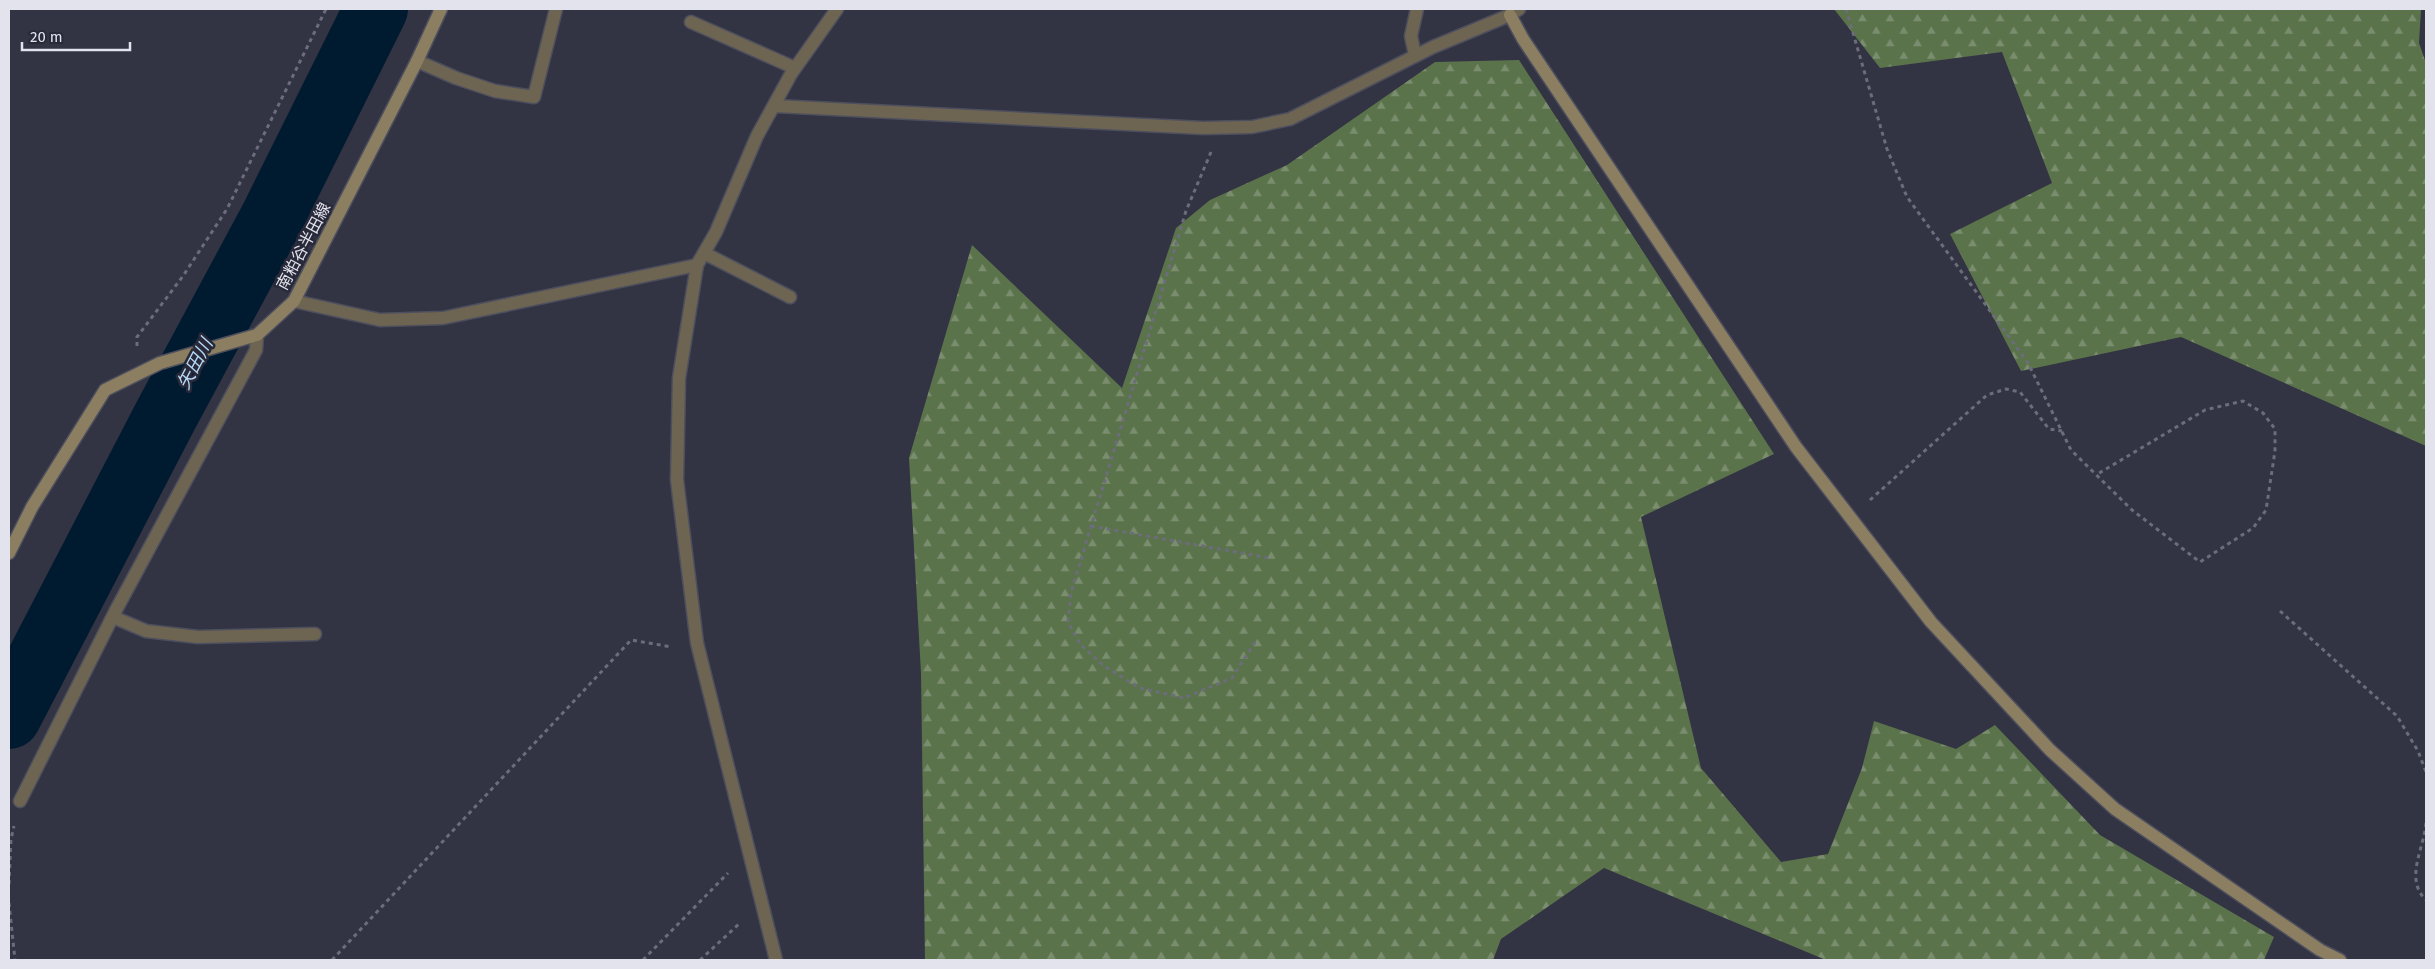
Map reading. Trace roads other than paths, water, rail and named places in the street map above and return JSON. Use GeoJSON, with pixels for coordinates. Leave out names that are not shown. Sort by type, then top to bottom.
{"type":"FeatureCollection","features":[{"type":"Feature","properties":{"kind":"street","name":"南粕谷半田線"},"geometry":{"type":"LineString","coordinates":[[9,553],[32,507],[105,390],[160,363],[258,335],[294,301],[417,61],[441,9]]}},
{"type":"Feature","properties":{"kind":"street"},"geometry":{"type":"LineString","coordinates":[[417,61],[456,78],[494,91],[534,96],[556,9]]}},
{"type":"Feature","properties":{"kind":"street"},"geometry":{"type":"LineString","coordinates":[[776,960],[697,644],[678,480],[679,378],[698,265],[716,232],[757,136],[795,68],[837,9]]}},
{"type":"Feature","properties":{"kind":"street"},"geometry":{"type":"LineString","coordinates":[[1416,56],[1411,36],[1417,9]]}},
{"type":"Feature","properties":{"kind":"street"},"geometry":{"type":"LineString","coordinates":[[775,106],[1215,128],[1252,128],[1290,118],[1416,56],[1514,12],[1523,39],[1796,447],[1931,622],[2050,750],[2115,809],[2320,950],[2340,960]]}},
{"type":"Feature","properties":{"kind":"street"},"geometry":{"type":"LineString","coordinates":[[691,22],[795,68]]}},
{"type":"Feature","properties":{"kind":"street"},"geometry":{"type":"LineString","coordinates":[[704,253],[790,297]]}},
{"type":"Feature","properties":{"kind":"street"},"geometry":{"type":"LineString","coordinates":[[294,301],[380,320],[443,318],[698,265]]}},
{"type":"Feature","properties":{"kind":"street"},"geometry":{"type":"LineString","coordinates":[[20,801],[113,617],[256,350],[258,335]]}},
{"type":"Feature","properties":{"kind":"street"},"geometry":{"type":"LineString","coordinates":[[113,617],[146,631],[198,637],[315,634]]}},
{"type":"Feature","properties":{"kind":"waterway","name":"矢田川"},"geometry":{"type":"LineString","coordinates":[[9,717],[166,415],[272,218],[376,9]]}}]}
